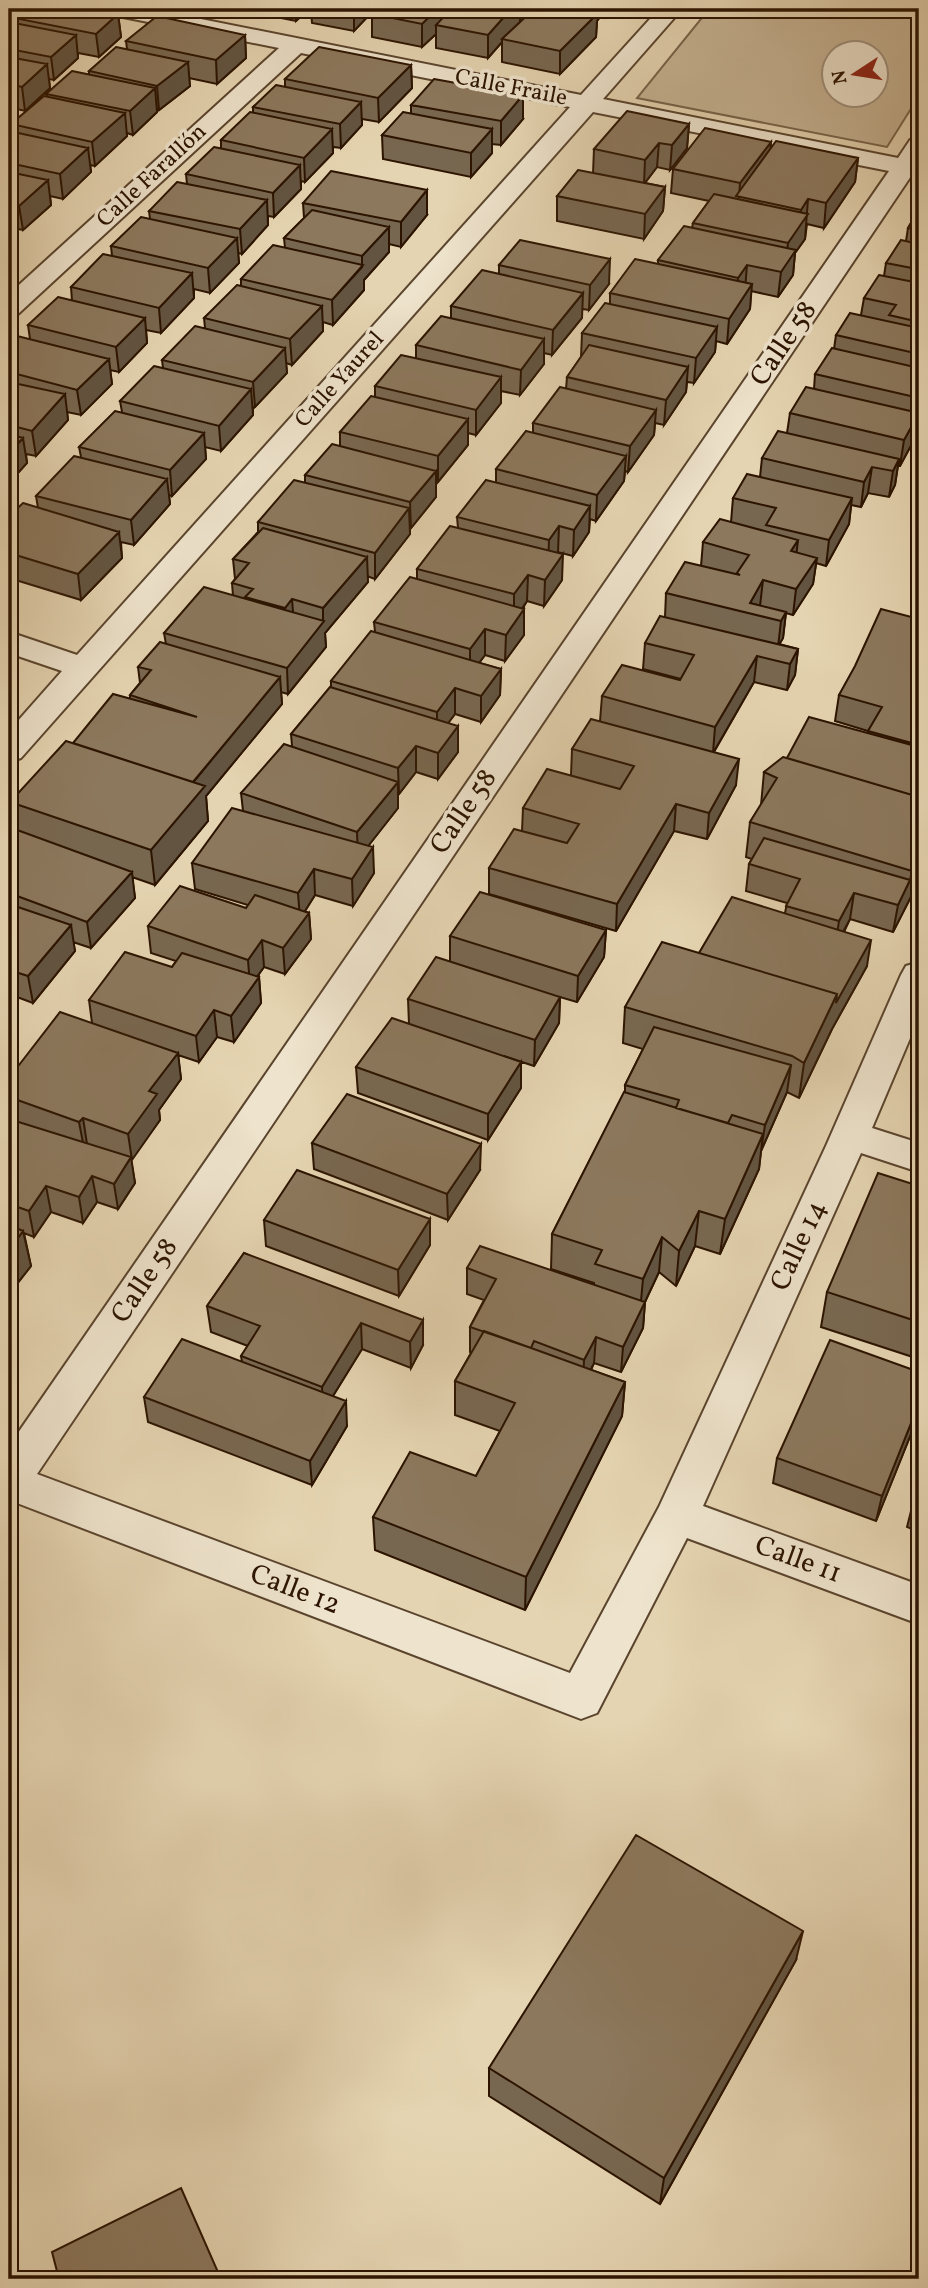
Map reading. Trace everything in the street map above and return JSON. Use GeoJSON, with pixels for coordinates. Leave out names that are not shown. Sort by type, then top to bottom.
{"type":"FeatureCollection","features":[{"type":"Feature","properties":{"kind":"street","name":"Calle Fraile"},"geometry":{"type":"LineString","coordinates":[[118,9],[589,103],[914,161]]}},
{"type":"Feature","properties":{"kind":"street","name":"Calle Yaurel"},"geometry":{"type":"LineString","coordinates":[[9,751],[81,667],[671,9]]}},
{"type":"Feature","properties":{"kind":"street","name":"Calle Farallón"},"geometry":{"type":"LineString","coordinates":[[9,308],[296,45]]}},
{"type":"Feature","properties":{"kind":"street","name":"Calle 58"},"geometry":{"type":"LineString","coordinates":[[9,1481],[914,161]]}},
{"type":"Feature","properties":{"kind":"street"},"geometry":{"type":"LineString","coordinates":[[9,642],[81,667]]}},
{"type":"Feature","properties":{"kind":"street","name":"Calle 14"},"geometry":{"type":"LineString","coordinates":[[581,1698],[677,1515],[919,975]]}},
{"type":"Feature","properties":{"kind":"street"},"geometry":{"type":"LineString","coordinates":[[849,1135],[919,1157]]}},
{"type":"Feature","properties":{"kind":"street","name":"Calle 12"},"geometry":{"type":"LineString","coordinates":[[9,1481],[581,1698]]}},
{"type":"Feature","properties":{"kind":"street","name":"Calle 11"},"geometry":{"type":"LineString","coordinates":[[677,1515],[919,1605]]}},
{"type":"Feature","properties":{"kind":"shaded area"},"geometry":{"type":"Polygon","coordinates":[[[709,9],[919,9],[919,96],[887,147],[637,98],[709,9]]]}},
{"type":"Feature","properties":{"kind":"building"},"geometry":{"type":"Polygon","coordinates":[[[25,9],[91,9],[118,14],[96,34],[14,18],[25,9]]]}},
{"type":"Feature","properties":{"kind":"building"},"geometry":{"type":"Polygon","coordinates":[[[363,9],[354,18],[311,11],[363,9]]]}},
{"type":"Feature","properties":{"kind":"building"},"geometry":{"type":"Polygon","coordinates":[[[377,9],[437,9],[422,24],[372,14],[377,9]]]}},
{"type":"Feature","properties":{"kind":"building"},"geometry":{"type":"Polygon","coordinates":[[[451,9],[511,9],[488,35],[436,25],[451,9]]]}},
{"type":"Feature","properties":{"kind":"building"},"geometry":{"type":"Polygon","coordinates":[[[534,9],[572,9],[597,14],[560,51],[502,39],[534,9]]]}},
{"type":"Feature","properties":{"kind":"building"},"geometry":{"type":"Polygon","coordinates":[[[157,16],[245,35],[216,60],[126,41],[157,16]]]}},
{"type":"Feature","properties":{"kind":"building"},"geometry":{"type":"Polygon","coordinates":[[[9,22],[76,35],[51,57],[9,49],[9,22]]]}},
{"type":"Feature","properties":{"kind":"building"},"geometry":{"type":"Polygon","coordinates":[[[116,47],[188,62],[157,86],[89,71],[116,47]]]}},
{"type":"Feature","properties":{"kind":"building"},"geometry":{"type":"Polygon","coordinates":[[[319,47],[411,65],[378,98],[285,79],[319,47]]]}},
{"type":"Feature","properties":{"kind":"building"},"geometry":{"type":"Polygon","coordinates":[[[9,57],[47,64],[22,87],[9,84],[9,57]]]}},
{"type":"Feature","properties":{"kind":"building"},"geometry":{"type":"Polygon","coordinates":[[[72,71],[155,88],[130,111],[46,94],[72,71]]]}},
{"type":"Feature","properties":{"kind":"building"},"geometry":{"type":"Polygon","coordinates":[[[434,79],[523,95],[501,121],[411,105],[434,79]]]}},
{"type":"Feature","properties":{"kind":"building"},"geometry":{"type":"Polygon","coordinates":[[[276,85],[361,102],[340,124],[253,107],[276,85]]]}},
{"type":"Feature","properties":{"kind":"building"},"geometry":{"type":"Polygon","coordinates":[[[44,96],[125,113],[92,142],[11,124],[44,96]]]}},
{"type":"Feature","properties":{"kind":"building"},"geometry":{"type":"Polygon","coordinates":[[[627,111],[689,124],[672,145],[659,143],[645,160],[594,149],[627,111]]]}},
{"type":"Feature","properties":{"kind":"building"},"geometry":{"type":"Polygon","coordinates":[[[250,112],[332,129],[304,158],[221,140],[250,112]]]}},
{"type":"Feature","properties":{"kind":"building"},"geometry":{"type":"Polygon","coordinates":[[[403,112],[492,129],[471,153],[382,135],[403,112]]]}},
{"type":"Feature","properties":{"kind":"building"},"geometry":{"type":"Polygon","coordinates":[[[705,128],[771,142],[740,183],[673,169],[705,128]]]}},
{"type":"Feature","properties":{"kind":"building"},"geometry":{"type":"Polygon","coordinates":[[[9,131],[88,148],[60,174],[9,163],[9,131]]]}},
{"type":"Feature","properties":{"kind":"building"},"geometry":{"type":"Polygon","coordinates":[[[776,141],[858,158],[826,203],[808,199],[801,210],[736,196],[776,141]]]}},
{"type":"Feature","properties":{"kind":"building"},"geometry":{"type":"Polygon","coordinates":[[[214,147],[300,165],[273,193],[186,174],[214,147]]]}},
{"type":"Feature","properties":{"kind":"building"},"geometry":{"type":"Polygon","coordinates":[[[578,170],[665,187],[645,214],[557,196],[578,170]]]}},
{"type":"Feature","properties":{"kind":"building"},"geometry":{"type":"Polygon","coordinates":[[[331,171],[427,190],[401,222],[303,203],[331,171]]]}},
{"type":"Feature","properties":{"kind":"building"},"geometry":{"type":"Polygon","coordinates":[[[9,172],[48,180],[19,206],[9,204],[9,172]]]}},
{"type":"Feature","properties":{"kind":"building"},"geometry":{"type":"Polygon","coordinates":[[[177,182],[267,200],[240,229],[149,211],[177,182]]]}},
{"type":"Feature","properties":{"kind":"building"},"geometry":{"type":"Polygon","coordinates":[[[714,194],[808,214],[788,243],[693,223],[714,194]]]}},
{"type":"Feature","properties":{"kind":"building"},"geometry":{"type":"Polygon","coordinates":[[[919,209],[919,230],[908,228],[919,209]]]}},
{"type":"Feature","properties":{"kind":"building"},"geometry":{"type":"Polygon","coordinates":[[[312,210],[389,227],[362,256],[284,238],[312,210]]]}},
{"type":"Feature","properties":{"kind":"building"},"geometry":{"type":"Polygon","coordinates":[[[141,217],[237,238],[208,268],[111,246],[141,217]]]}},
{"type":"Feature","properties":{"kind":"building"},"geometry":{"type":"Polygon","coordinates":[[[684,226],[796,250],[781,272],[747,265],[738,278],[658,260],[684,226]]]}},
{"type":"Feature","properties":{"kind":"building"},"geometry":{"type":"Polygon","coordinates":[[[520,240],[610,259],[590,285],[499,265],[520,240]]]}},
{"type":"Feature","properties":{"kind":"building"},"geometry":{"type":"Polygon","coordinates":[[[901,240],[919,244],[919,281],[911,279],[917,269],[886,263],[901,240]]]}},
{"type":"Feature","properties":{"kind":"building"},"geometry":{"type":"Polygon","coordinates":[[[273,245],[363,265],[332,300],[241,279],[273,245]]]}},
{"type":"Feature","properties":{"kind":"building"},"geometry":{"type":"Polygon","coordinates":[[[103,254],[192,273],[159,308],[71,287],[103,254]]]}},
{"type":"Feature","properties":{"kind":"building"},"geometry":{"type":"Polygon","coordinates":[[[635,259],[752,284],[729,319],[610,293],[635,259]]]}},
{"type":"Feature","properties":{"kind":"building"},"geometry":{"type":"Polygon","coordinates":[[[482,270],[583,293],[553,330],[451,306],[482,270]]]}},
{"type":"Feature","properties":{"kind":"building"},"geometry":{"type":"Polygon","coordinates":[[[879,275],[919,283],[919,322],[889,315],[896,305],[864,298],[879,275]]]}},
{"type":"Feature","properties":{"kind":"building"},"geometry":{"type":"Polygon","coordinates":[[[237,285],[322,306],[290,339],[204,318],[237,285]]]}},
{"type":"Feature","properties":{"kind":"building"},"geometry":{"type":"Polygon","coordinates":[[[58,297],[145,318],[116,347],[28,325],[58,297]]]}},
{"type":"Feature","properties":{"kind":"building"},"geometry":{"type":"Polygon","coordinates":[[[605,303],[717,327],[696,358],[582,333],[605,303]]]}},
{"type":"Feature","properties":{"kind":"building"},"geometry":{"type":"Polygon","coordinates":[[[850,313],[919,328],[919,354],[836,335],[850,313]]]}},
{"type":"Feature","properties":{"kind":"building"},"geometry":{"type":"Polygon","coordinates":[[[441,316],[544,339],[521,370],[416,345],[441,316]]]}},
{"type":"Feature","properties":{"kind":"building"},"geometry":{"type":"Polygon","coordinates":[[[195,326],[285,348],[253,382],[162,360],[195,326]]]}},
{"type":"Feature","properties":{"kind":"building"},"geometry":{"type":"Polygon","coordinates":[[[17,336],[109,359],[77,390],[9,372],[9,343],[17,336]]]}},
{"type":"Feature","properties":{"kind":"building"},"geometry":{"type":"Polygon","coordinates":[[[589,345],[688,367],[666,400],[567,377],[589,345]]]}},
{"type":"Feature","properties":{"kind":"building"},"geometry":{"type":"Polygon","coordinates":[[[832,348],[919,368],[919,398],[815,374],[832,348]]]}},
{"type":"Feature","properties":{"kind":"building"},"geometry":{"type":"Polygon","coordinates":[[[401,355],[501,377],[476,410],[375,386],[401,355]]]}},
{"type":"Feature","properties":{"kind":"building"},"geometry":{"type":"Polygon","coordinates":[[[154,366],[251,389],[219,426],[120,401],[154,366]]]}},
{"type":"Feature","properties":{"kind":"building"},"geometry":{"type":"Polygon","coordinates":[[[9,382],[65,394],[32,431],[9,425],[9,382]]]}},
{"type":"Feature","properties":{"kind":"building"},"geometry":{"type":"Polygon","coordinates":[[[560,387],[656,410],[630,446],[533,423],[560,387]]]}},
{"type":"Feature","properties":{"kind":"building"},"geometry":{"type":"Polygon","coordinates":[[[806,387],[919,413],[904,440],[790,413],[806,387]]]}},
{"type":"Feature","properties":{"kind":"building"},"geometry":{"type":"Polygon","coordinates":[[[371,396],[468,419],[438,456],[340,432],[371,396]]]}},
{"type":"Feature","properties":{"kind":"building"},"geometry":{"type":"Polygon","coordinates":[[[115,411],[204,433],[170,470],[79,447],[115,411]]]}},
{"type":"Feature","properties":{"kind":"building"},"geometry":{"type":"Polygon","coordinates":[[[526,431],[626,456],[597,495],[496,469],[526,431]]]}},
{"type":"Feature","properties":{"kind":"building"},"geometry":{"type":"Polygon","coordinates":[[[778,431],[899,459],[893,471],[872,467],[864,482],[762,458],[778,431]]]}},
{"type":"Feature","properties":{"kind":"building"},"geometry":{"type":"Polygon","coordinates":[[[9,434],[23,438],[9,453],[9,434]]]}},
{"type":"Feature","properties":{"kind":"building"},"geometry":{"type":"Polygon","coordinates":[[[332,444],[436,471],[410,502],[305,475],[332,444]]]}},
{"type":"Feature","properties":{"kind":"building"},"geometry":{"type":"Polygon","coordinates":[[[74,456],[167,479],[131,520],[36,496],[74,456]]]}},
{"type":"Feature","properties":{"kind":"building"},"geometry":{"type":"Polygon","coordinates":[[[747,474],[852,498],[829,540],[766,525],[776,508],[733,498],[747,474]]]}},
{"type":"Feature","properties":{"kind":"building"},"geometry":{"type":"Polygon","coordinates":[[[294,480],[409,508],[375,553],[258,522],[294,480]]]}},
{"type":"Feature","properties":{"kind":"building"},"geometry":{"type":"Polygon","coordinates":[[[486,480],[590,506],[574,530],[559,526],[549,540],[457,517],[486,480]]]}},
{"type":"Feature","properties":{"kind":"building"},"geometry":{"type":"Polygon","coordinates":[[[23,503],[119,532],[78,574],[9,553],[9,516],[23,503]]]}},
{"type":"Feature","properties":{"kind":"building"},"geometry":{"type":"Polygon","coordinates":[[[720,519],[798,540],[791,551],[817,558],[796,589],[763,580],[750,603],[786,612],[781,621],[666,593],[685,562],[740,575],[737,573],[749,555],[703,542],[720,519]]]}},
{"type":"Feature","properties":{"kind":"building"},"geometry":{"type":"Polygon","coordinates":[[[450,526],[563,554],[545,580],[528,575],[514,594],[417,569],[450,526]]]}},
{"type":"Feature","properties":{"kind":"building"},"geometry":{"type":"Polygon","coordinates":[[[263,528],[367,557],[323,608],[292,599],[285,608],[245,597],[253,589],[232,583],[249,563],[233,559],[263,528]]]}},
{"type":"Feature","properties":{"kind":"building"},"geometry":{"type":"Polygon","coordinates":[[[410,577],[524,609],[506,635],[485,629],[470,649],[374,622],[410,577]]]}},
{"type":"Feature","properties":{"kind":"building"},"geometry":{"type":"Polygon","coordinates":[[[204,587],[324,621],[287,668],[164,633],[204,587]]]}},
{"type":"Feature","properties":{"kind":"building"},"geometry":{"type":"Polygon","coordinates":[[[881,609],[919,619],[919,745],[868,731],[882,707],[839,695],[881,609]]]}},
{"type":"Feature","properties":{"kind":"building"},"geometry":{"type":"Polygon","coordinates":[[[660,616],[798,649],[790,664],[757,656],[715,727],[602,696],[622,665],[680,680],[694,655],[645,643],[660,616]]]}},
{"type":"Feature","properties":{"kind":"building"},"geometry":{"type":"Polygon","coordinates":[[[371,631],[501,669],[481,696],[455,688],[437,712],[331,681],[371,631]]]}},
{"type":"Feature","properties":{"kind":"building"},"geometry":{"type":"Polygon","coordinates":[[[160,642],[280,677],[193,782],[73,743],[113,694],[197,717],[130,695],[151,670],[138,667],[160,642]]]}},
{"type":"Feature","properties":{"kind":"building"},"geometry":{"type":"Polygon","coordinates":[[[330,687],[458,726],[438,753],[416,746],[398,768],[291,734],[330,687]]]}},
{"type":"Feature","properties":{"kind":"building"},"geometry":{"type":"Polygon","coordinates":[[[809,717],[919,747],[919,797],[787,758],[809,717]]]}},
{"type":"Feature","properties":{"kind":"building"},"geometry":{"type":"Polygon","coordinates":[[[591,719],[739,759],[709,813],[676,804],[617,904],[489,868],[514,829],[567,843],[579,824],[523,808],[547,769],[620,789],[634,766],[572,749],[591,719]]]}},
{"type":"Feature","properties":{"kind":"building"},"geometry":{"type":"Polygon","coordinates":[[[66,741],[205,786],[151,850],[10,802],[66,741]]]}},
{"type":"Feature","properties":{"kind":"building"},"geometry":{"type":"Polygon","coordinates":[[[284,744],[398,782],[357,832],[241,793],[284,744]]]}},
{"type":"Feature","properties":{"kind":"building"},"geometry":{"type":"Polygon","coordinates":[[[783,757],[919,797],[919,857],[912,871],[750,822],[777,778],[764,772],[783,757]]]}},
{"type":"Feature","properties":{"kind":"building"},"geometry":{"type":"Polygon","coordinates":[[[232,808],[373,847],[352,879],[314,869],[298,893],[192,863],[232,808]]]}},
{"type":"Feature","properties":{"kind":"building"},"geometry":{"type":"Polygon","coordinates":[[[9,827],[132,872],[87,922],[9,893],[9,827]]]}},
{"type":"Feature","properties":{"kind":"building"},"geometry":{"type":"Polygon","coordinates":[[[764,838],[910,880],[898,905],[854,893],[839,921],[786,906],[800,879],[749,864],[764,838]]]}},
{"type":"Feature","properties":{"kind":"building"},"geometry":{"type":"Polygon","coordinates":[[[180,886],[246,908],[255,895],[309,913],[283,948],[262,940],[248,960],[148,926],[180,886]]]}},
{"type":"Feature","properties":{"kind":"building"},"geometry":{"type":"Polygon","coordinates":[[[480,892],[606,930],[578,976],[450,936],[480,892]]]}},
{"type":"Feature","properties":{"kind":"building"},"geometry":{"type":"Polygon","coordinates":[[[732,897],[871,940],[836,1003],[837,994],[699,953],[732,897]]]}},
{"type":"Feature","properties":{"kind":"building"},"geometry":{"type":"Polygon","coordinates":[[[9,904],[71,925],[28,976],[9,970],[9,904]]]}},
{"type":"Feature","properties":{"kind":"building"},"geometry":{"type":"Polygon","coordinates":[[[662,942],[837,994],[804,1063],[792,1056],[625,1007],[662,942]]]}},
{"type":"Feature","properties":{"kind":"building"},"geometry":{"type":"Polygon","coordinates":[[[125,952],[172,967],[182,953],[259,977],[231,1016],[214,1010],[196,1036],[89,1000],[125,952]]]}},
{"type":"Feature","properties":{"kind":"building"},"geometry":{"type":"Polygon","coordinates":[[[436,957],[560,997],[535,1040],[408,999],[436,957]]]}},
{"type":"Feature","properties":{"kind":"building"},"geometry":{"type":"Polygon","coordinates":[[[60,1012],[178,1053],[149,1091],[157,1094],[128,1134],[83,1118],[79,1122],[9,1097],[9,1078],[60,1012]]]}},
{"type":"Feature","properties":{"kind":"building"},"geometry":{"type":"Polygon","coordinates":[[[392,1018],[521,1062],[488,1114],[356,1067],[392,1018]]]}},
{"type":"Feature","properties":{"kind":"building"},"geometry":{"type":"Polygon","coordinates":[[[654,1027],[791,1065],[765,1125],[732,1115],[728,1123],[676,1108],[679,1100],[625,1085],[654,1027]]]}},
{"type":"Feature","properties":{"kind":"building"},"geometry":{"type":"Polygon","coordinates":[[[624,1092],[763,1134],[725,1219],[699,1211],[679,1251],[662,1237],[643,1279],[595,1264],[602,1250],[552,1234],[624,1092]]]}},
{"type":"Feature","properties":{"kind":"building"},"geometry":{"type":"Polygon","coordinates":[[[347,1094],[481,1144],[447,1194],[312,1143],[347,1094]]]}},
{"type":"Feature","properties":{"kind":"building"},"geometry":{"type":"Polygon","coordinates":[[[9,1119],[131,1157],[114,1184],[92,1176],[79,1197],[46,1186],[29,1211],[9,1204],[9,1119]]]}},
{"type":"Feature","properties":{"kind":"building"},"geometry":{"type":"Polygon","coordinates":[[[297,1170],[430,1219],[398,1270],[264,1220],[297,1170]]]}},
{"type":"Feature","properties":{"kind":"building"},"geometry":{"type":"Polygon","coordinates":[[[878,1173],[919,1186],[919,1322],[827,1292],[878,1173]]]}},
{"type":"Feature","properties":{"kind":"building"},"geometry":{"type":"Polygon","coordinates":[[[9,1225],[23,1231],[9,1250],[9,1225]]]}},
{"type":"Feature","properties":{"kind":"building"},"geometry":{"type":"Polygon","coordinates":[[[480,1246],[645,1302],[623,1347],[596,1337],[584,1360],[534,1341],[531,1348],[470,1327],[496,1279],[467,1268],[480,1246]]]}},
{"type":"Feature","properties":{"kind":"building"},"geometry":{"type":"Polygon","coordinates":[[[244,1253],[423,1320],[410,1342],[361,1323],[322,1387],[241,1356],[260,1326],[207,1306],[244,1253]]]}},
{"type":"Feature","properties":{"kind":"building"},"geometry":{"type":"Polygon","coordinates":[[[484,1331],[625,1382],[526,1577],[373,1517],[410,1452],[476,1476],[515,1403],[455,1381],[484,1331]]]}},
{"type":"Feature","properties":{"kind":"building"},"geometry":{"type":"Polygon","coordinates":[[[182,1339],[346,1401],[310,1461],[144,1397],[182,1339]]]}},
{"type":"Feature","properties":{"kind":"building"},"geometry":{"type":"Polygon","coordinates":[[[830,1340],[919,1372],[919,1403],[882,1496],[777,1458],[830,1340]]]}},
{"type":"Feature","properties":{"kind":"building"},"geometry":{"type":"Polygon","coordinates":[[[919,1485],[919,1505],[913,1503],[919,1485]]]}},
{"type":"Feature","properties":{"kind":"building"},"geometry":{"type":"Polygon","coordinates":[[[636,1835],[803,1931],[664,2178],[489,2068],[636,1835]]]}},
{"type":"Feature","properties":{"kind":"building"},"geometry":{"type":"Polygon","coordinates":[[[181,2188],[221,2279],[59,2279],[52,2252],[181,2188]]]}}]}
